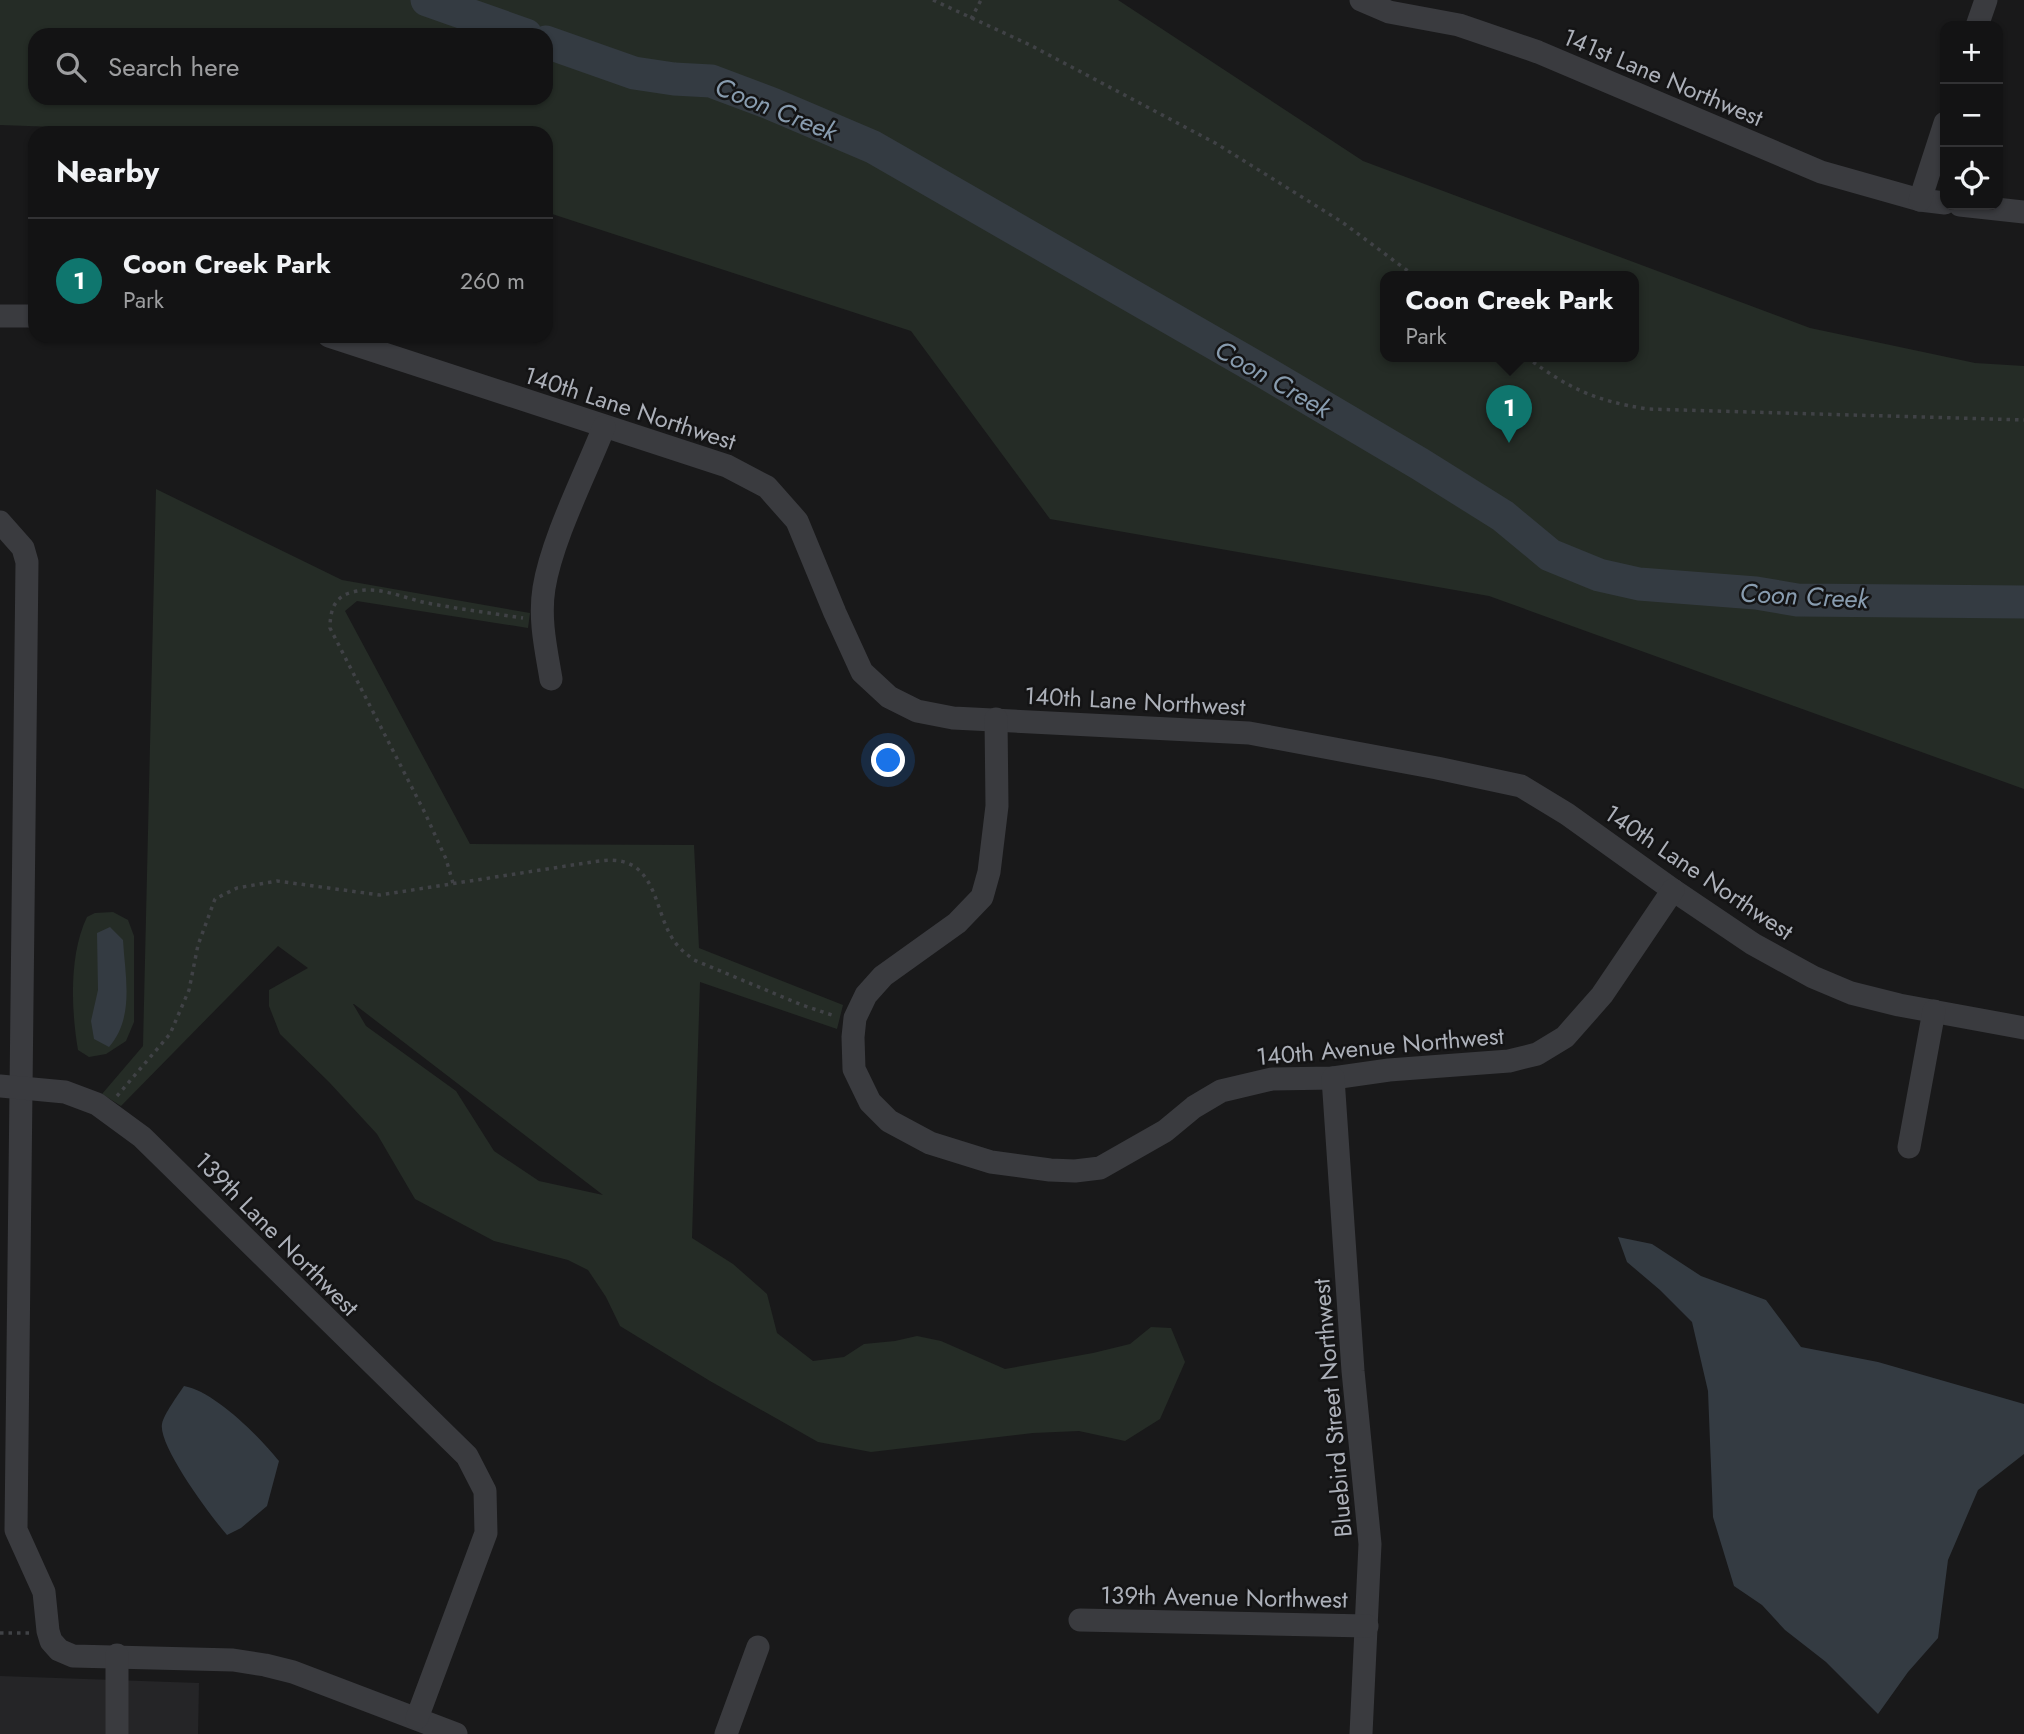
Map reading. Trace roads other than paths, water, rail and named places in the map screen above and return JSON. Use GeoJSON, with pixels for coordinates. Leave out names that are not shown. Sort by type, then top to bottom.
{"type":"FeatureCollection","features":[{"type":"Feature","properties":{"kind":"street","name":"141st Lane Northwest"},"geometry":{"type":"LineString","coordinates":[[1361,0],[1389,12],[1459,25],[1524,48],[1821,172],[1920,200],[1940,202]]}},
{"type":"Feature","properties":{"kind":"street"},"geometry":{"type":"LineString","coordinates":[[1979,21],[1986,0]]}},
{"type":"Feature","properties":{"kind":"street"},"geometry":{"type":"LineString","coordinates":[[1920,200],[1940,138]]}},
{"type":"Feature","properties":{"kind":"street"},"geometry":{"type":"LineString","coordinates":[[2003,210],[2024,212]]}},
{"type":"Feature","properties":{"kind":"street"},"geometry":{"type":"LineString","coordinates":[[0,316],[28,317]]}},
{"type":"Feature","properties":{"kind":"street","name":"140th Lane Northwest"},"geometry":{"type":"LineString","coordinates":[[350,343],[727,466],[767,487],[797,521],[862,672],[888,696],[916,711],[953,718],[1249,733],[1521,786],[1567,814],[1753,944],[1813,977],[1851,993],[2024,1028]]}},
{"type":"Feature","properties":{"kind":"street"},"geometry":{"type":"LineString","coordinates":[[551,679],[542,621],[544,589],[552,558],[604,427]]}},
{"type":"Feature","properties":{"kind":"street"},"geometry":{"type":"LineString","coordinates":[[0,522],[23,548],[27,562],[11,1087],[16,1530],[44,1592],[54,1642],[73,1656],[233,1660],[265,1665],[293,1672],[456,1734]]}},
{"type":"Feature","properties":{"kind":"street","name":"140th Avenue Northwest"},"geometry":{"type":"LineString","coordinates":[[996,719],[997,806],[989,872],[982,897],[957,923],[883,976],[866,995],[854,1027],[854,1069],[870,1102],[889,1121],[930,1143],[992,1162],[1050,1170],[1100,1168],[1165,1131],[1194,1107],[1221,1091],[1272,1079],[1334,1078],[1389,1070],[1509,1061],[1537,1054],[1565,1038],[1602,995],[1673,890]]}},
{"type":"Feature","properties":{"kind":"street"},"geometry":{"type":"LineString","coordinates":[[1909,1147],[1934,1011]]}},
{"type":"Feature","properties":{"kind":"street","name":"Bluebird Street Northwest"},"geometry":{"type":"LineString","coordinates":[[1334,1078],[1353,1371],[1370,1544],[1361,1734]]}},
{"type":"Feature","properties":{"kind":"street","name":"139th Lane Northwest"},"geometry":{"type":"LineString","coordinates":[[11,1087],[65,1092],[97,1104],[142,1137],[467,1456],[485,1491],[486,1533],[416,1718]]}},
{"type":"Feature","properties":{"kind":"street","name":"139th Avenue Northwest"},"geometry":{"type":"LineString","coordinates":[[1080,1620],[1367,1626]]}},
{"type":"Feature","properties":{"kind":"street"},"geometry":{"type":"LineString","coordinates":[[726,1734],[758,1647]]}},
{"type":"Feature","properties":{"kind":"street"},"geometry":{"type":"LineString","coordinates":[[117,1655],[117,1734]]}},
{"type":"Feature","properties":{"kind":"waterway","name":"Coon Creek"},"geometry":{"type":"LineString","coordinates":[[427,0],[506,28]]}},
{"type":"Feature","properties":{"kind":"waterway","name":"Coon Creek"},"geometry":{"type":"LineString","coordinates":[[553,44],[634,73],[711,81],[873,147],[1420,464],[1503,516],[1550,555],[1599,575],[1639,584],[1756,593],[1797,600],[2024,602]]}},
{"type":"Feature","properties":{"kind":"place","name":"Coon Creek Park"},"geometry":{"type":"Point","coordinates":[1509,443]}}]}
